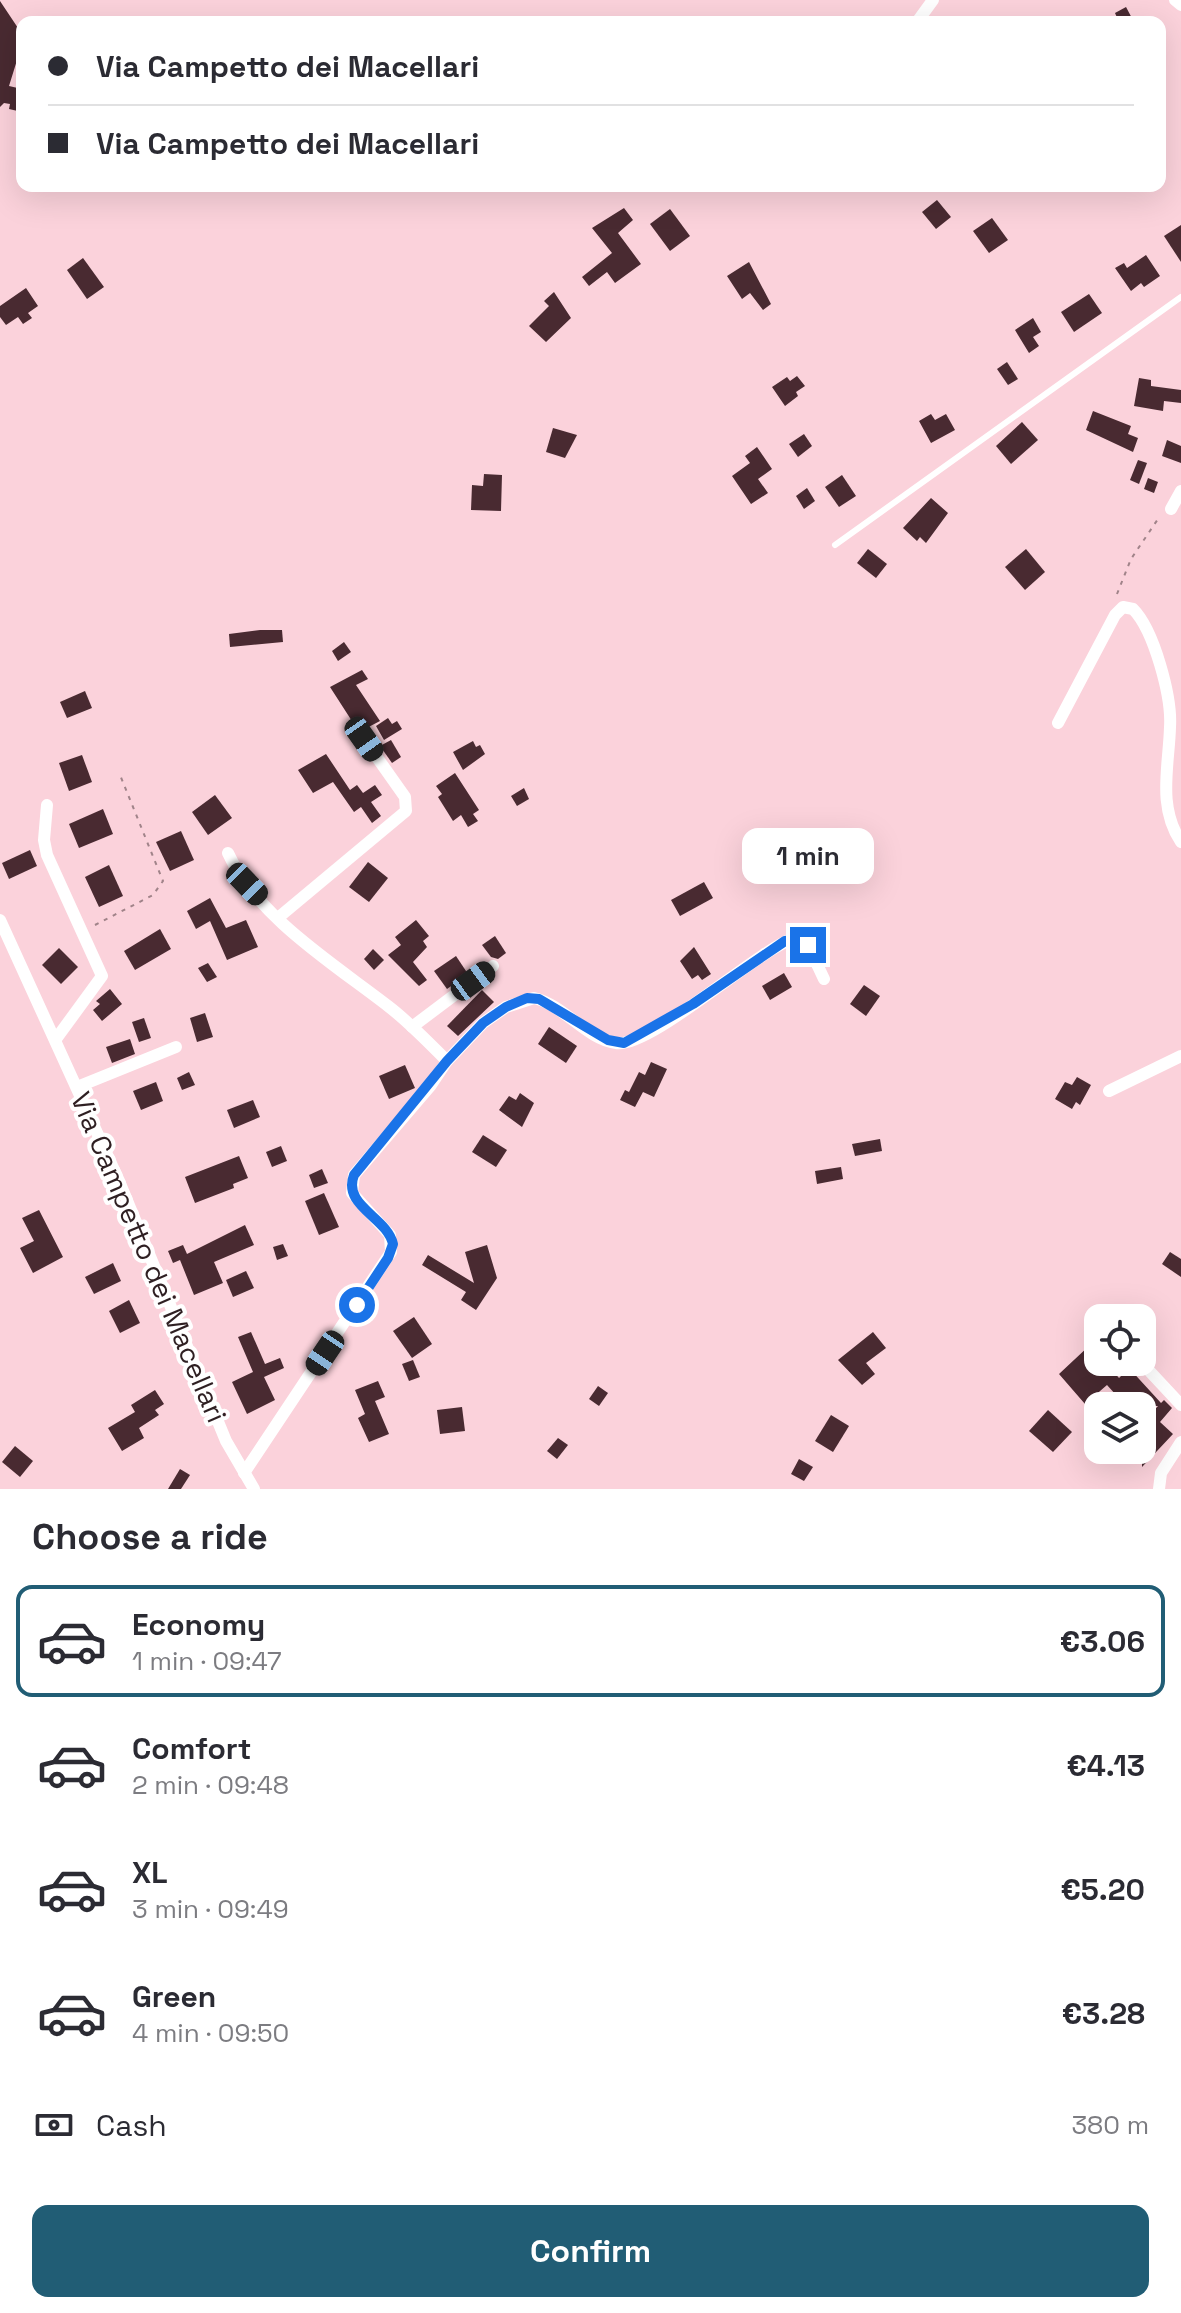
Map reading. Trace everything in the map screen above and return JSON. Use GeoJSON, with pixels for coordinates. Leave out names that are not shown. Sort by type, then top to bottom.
{"type":"FeatureCollection","features":[{"type":"Feature","properties":{"kind":"street"},"geometry":{"type":"LineString","coordinates":[[1175,0],[1181,5]]}},
{"type":"Feature","properties":{"kind":"street"},"geometry":{"type":"LineString","coordinates":[[1171,509],[1181,491]]}},
{"type":"Feature","properties":{"kind":"street"},"geometry":{"type":"LineString","coordinates":[[1058,723],[1110,624],[1123,607],[1136,611],[1164,681],[1171,724],[1165,760],[1166,797],[1181,842]]}},
{"type":"Feature","properties":{"kind":"street"},"geometry":{"type":"LineString","coordinates":[[279,917],[406,811],[405,797],[364,739]]}},
{"type":"Feature","properties":{"kind":"street"},"geometry":{"type":"LineString","coordinates":[[47,805],[44,840],[47,855],[100,968],[101,980],[56,1039]]}},
{"type":"Feature","properties":{"kind":"street"},"geometry":{"type":"LineString","coordinates":[[228,853],[241,877],[279,917],[412,1027],[447,1061]]}},
{"type":"Feature","properties":{"kind":"street","name":"Via Campetto dei Macellari"},"geometry":{"type":"LineString","coordinates":[[0,920],[77,1087],[226,1441],[254,1489]]}},
{"type":"Feature","properties":{"kind":"street","name":"Via Campetto dei Macellari"},"geometry":{"type":"LineString","coordinates":[[244,1473],[388,1258],[391,1237],[357,1200],[351,1183],[362,1163],[431,1085],[447,1061],[490,1017],[527,998],[542,1000],[610,1042],[628,1042],[792,939],[808,945],[824,979]]}},
{"type":"Feature","properties":{"kind":"street"},"geometry":{"type":"LineString","coordinates":[[412,1027],[493,966]]}},
{"type":"Feature","properties":{"kind":"street"},"geometry":{"type":"LineString","coordinates":[[77,1087],[176,1047]]}},
{"type":"Feature","properties":{"kind":"street"},"geometry":{"type":"LineString","coordinates":[[1109,1091],[1181,1056]]}},
{"type":"Feature","properties":{"kind":"street"},"geometry":{"type":"LineString","coordinates":[[1154,1376],[1181,1405]]}},
{"type":"Feature","properties":{"kind":"street"},"geometry":{"type":"LineString","coordinates":[[1159,1489],[1161,1473],[1181,1442]]}},
{"type":"Feature","properties":{"kind":"lane"},"geometry":{"type":"LineString","coordinates":[[835,545],[1181,297]]}},
{"type":"Feature","properties":{"kind":"path"},"geometry":{"type":"LineString","coordinates":[[1123,607],[1117,594],[1131,559],[1158,518],[1171,509]]}},
{"type":"Feature","properties":{"kind":"path"},"geometry":{"type":"LineString","coordinates":[[83,931],[153,895],[163,881],[120,775]]}},
{"type":"Feature","properties":{"kind":"building"},"geometry":{"type":"Polygon","coordinates":[[[0,1],[16,25],[16,63],[9,86],[16,88],[16,111],[9,109],[10,104],[4,103],[0,107],[0,1]]]}},
{"type":"Feature","properties":{"kind":"building"},"geometry":{"type":"Polygon","coordinates":[[[1126,7],[1131,16],[1116,16],[1115,13],[1126,7]]]}},
{"type":"Feature","properties":{"kind":"building"},"geometry":{"type":"Polygon","coordinates":[[[937,200],[951,217],[936,229],[922,212],[937,200]]]}},
{"type":"Feature","properties":{"kind":"building"},"geometry":{"type":"Polygon","coordinates":[[[624,208],[633,220],[618,233],[641,264],[615,283],[607,272],[589,286],[582,277],[612,253],[592,228],[624,208]]]}},
{"type":"Feature","properties":{"kind":"building"},"geometry":{"type":"Polygon","coordinates":[[[670,209],[690,236],[670,251],[650,224],[670,209]]]}},
{"type":"Feature","properties":{"kind":"building"},"geometry":{"type":"Polygon","coordinates":[[[992,218],[1008,240],[989,253],[973,231],[992,218]]]}},
{"type":"Feature","properties":{"kind":"building"},"geometry":{"type":"Polygon","coordinates":[[[1181,225],[1181,262],[1164,236],[1181,225]]]}},
{"type":"Feature","properties":{"kind":"building"},"geometry":{"type":"Polygon","coordinates":[[[1146,255],[1160,276],[1144,287],[1141,283],[1131,291],[1115,268],[1124,263],[1127,268],[1146,255]]]}},
{"type":"Feature","properties":{"kind":"building"},"geometry":{"type":"Polygon","coordinates":[[[83,258],[104,287],[87,299],[67,270],[83,258]]]}},
{"type":"Feature","properties":{"kind":"building"},"geometry":{"type":"Polygon","coordinates":[[[749,262],[771,304],[763,310],[750,293],[742,299],[727,276],[749,262]]]}},
{"type":"Feature","properties":{"kind":"building"},"geometry":{"type":"Polygon","coordinates":[[[26,288],[38,306],[28,313],[32,318],[23,324],[18,317],[6,325],[0,317],[0,306],[26,288]]]}},
{"type":"Feature","properties":{"kind":"building"},"geometry":{"type":"Polygon","coordinates":[[[554,292],[571,318],[546,342],[529,326],[549,306],[544,301],[554,292]]]}},
{"type":"Feature","properties":{"kind":"building"},"geometry":{"type":"Polygon","coordinates":[[[1089,294],[1102,313],[1074,332],[1061,312],[1089,294]]]}},
{"type":"Feature","properties":{"kind":"building"},"geometry":{"type":"Polygon","coordinates":[[[1033,318],[1041,332],[1033,337],[1039,346],[1029,353],[1015,330],[1033,318]]]}},
{"type":"Feature","properties":{"kind":"building"},"geometry":{"type":"Polygon","coordinates":[[[1007,362],[1018,379],[1008,385],[997,369],[1007,362]]]}},
{"type":"Feature","properties":{"kind":"building"},"geometry":{"type":"Polygon","coordinates":[[[797,376],[805,386],[785,406],[772,387],[787,377],[790,381],[797,376]]]}},
{"type":"Feature","properties":{"kind":"building"},"geometry":{"type":"Polygon","coordinates":[[[1139,378],[1151,380],[1151,386],[1181,390],[1181,403],[1164,401],[1163,411],[1134,406],[1139,378]]]}},
{"type":"Feature","properties":{"kind":"building"},"geometry":{"type":"Polygon","coordinates":[[[1093,411],[1131,426],[1128,434],[1138,438],[1133,452],[1086,430],[1093,411]]]}},
{"type":"Feature","properties":{"kind":"building"},"geometry":{"type":"Polygon","coordinates":[[[931,414],[935,420],[946,414],[955,430],[931,443],[919,421],[931,414]]]}},
{"type":"Feature","properties":{"kind":"building"},"geometry":{"type":"Polygon","coordinates":[[[1022,422],[1038,440],[1011,464],[996,446],[1022,422]]]}},
{"type":"Feature","properties":{"kind":"building"},"geometry":{"type":"Polygon","coordinates":[[[553,428],[577,435],[565,458],[546,452],[553,428]]]}},
{"type":"Feature","properties":{"kind":"building"},"geometry":{"type":"Polygon","coordinates":[[[804,434],[812,446],[798,457],[789,444],[804,434]]]}},
{"type":"Feature","properties":{"kind":"building"},"geometry":{"type":"Polygon","coordinates":[[[1167,440],[1181,446],[1181,463],[1162,456],[1167,440]]]}},
{"type":"Feature","properties":{"kind":"building"},"geometry":{"type":"Polygon","coordinates":[[[757,447],[772,469],[758,479],[768,493],[751,504],[732,476],[750,463],[745,456],[757,447]]]}},
{"type":"Feature","properties":{"kind":"building"},"geometry":{"type":"Polygon","coordinates":[[[1138,460],[1147,463],[1139,484],[1130,480],[1138,460]]]}},
{"type":"Feature","properties":{"kind":"building"},"geometry":{"type":"Polygon","coordinates":[[[484,474],[502,475],[501,511],[471,510],[472,485],[483,486],[484,474]]]}},
{"type":"Feature","properties":{"kind":"building"},"geometry":{"type":"Polygon","coordinates":[[[842,475],[856,496],[839,507],[825,487],[842,475]]]}},
{"type":"Feature","properties":{"kind":"building"},"geometry":{"type":"Polygon","coordinates":[[[1148,478],[1158,482],[1154,493],[1144,489],[1148,478]]]}},
{"type":"Feature","properties":{"kind":"building"},"geometry":{"type":"Polygon","coordinates":[[[807,488],[815,501],[804,509],[796,496],[807,488]]]}},
{"type":"Feature","properties":{"kind":"building"},"geometry":{"type":"Polygon","coordinates":[[[931,498],[948,513],[926,543],[920,537],[917,541],[903,528],[931,498]]]}},
{"type":"Feature","properties":{"kind":"building"},"geometry":{"type":"Polygon","coordinates":[[[868,549],[887,564],[876,578],[857,563],[868,549]]]}},
{"type":"Feature","properties":{"kind":"building"},"geometry":{"type":"Polygon","coordinates":[[[1026,549],[1045,572],[1025,590],[1005,567],[1026,549]]]}},
{"type":"Feature","properties":{"kind":"building"},"geometry":{"type":"Polygon","coordinates":[[[282,630],[283,642],[230,647],[229,634],[282,630]]]}},
{"type":"Feature","properties":{"kind":"building"},"geometry":{"type":"Polygon","coordinates":[[[344,642],[351,652],[338,661],[332,651],[344,642]]]}},
{"type":"Feature","properties":{"kind":"building"},"geometry":{"type":"Polygon","coordinates":[[[362,670],[368,679],[356,685],[380,721],[359,732],[330,687],[362,670]]]}},
{"type":"Feature","properties":{"kind":"building"},"geometry":{"type":"Polygon","coordinates":[[[85,691],[92,708],[67,718],[60,702],[85,691]]]}},
{"type":"Feature","properties":{"kind":"building"},"geometry":{"type":"Polygon","coordinates":[[[388,718],[392,724],[397,721],[402,729],[384,740],[376,726],[388,718]]]}},
{"type":"Feature","properties":{"kind":"building"},"geometry":{"type":"Polygon","coordinates":[[[391,740],[401,757],[392,763],[380,746],[391,740]]]}},
{"type":"Feature","properties":{"kind":"building"},"geometry":{"type":"Polygon","coordinates":[[[473,741],[476,747],[480,745],[485,754],[463,770],[453,752],[473,741]]]}},
{"type":"Feature","properties":{"kind":"building"},"geometry":{"type":"Polygon","coordinates":[[[326,754],[350,790],[357,785],[363,793],[375,785],[382,795],[371,802],[381,816],[372,823],[361,807],[354,812],[333,782],[313,793],[298,770],[326,754]]]}},
{"type":"Feature","properties":{"kind":"building"},"geometry":{"type":"Polygon","coordinates":[[[82,755],[92,782],[69,791],[59,763],[82,755]]]}},
{"type":"Feature","properties":{"kind":"building"},"geometry":{"type":"Polygon","coordinates":[[[455,773],[479,810],[473,814],[478,821],[468,827],[461,815],[453,821],[438,797],[442,794],[436,786],[455,773]]]}},
{"type":"Feature","properties":{"kind":"building"},"geometry":{"type":"Polygon","coordinates":[[[524,788],[529,799],[517,806],[511,796],[524,788]]]}},
{"type":"Feature","properties":{"kind":"building"},"geometry":{"type":"Polygon","coordinates":[[[215,795],[232,818],[208,835],[192,812],[215,795]]]}},
{"type":"Feature","properties":{"kind":"building"},"geometry":{"type":"Polygon","coordinates":[[[103,809],[113,834],[79,848],[69,824],[103,809]]]}},
{"type":"Feature","properties":{"kind":"building"},"geometry":{"type":"Polygon","coordinates":[[[181,831],[194,860],[170,871],[156,842],[181,831]]]}},
{"type":"Feature","properties":{"kind":"building"},"geometry":{"type":"Polygon","coordinates":[[[30,850],[37,866],[9,879],[2,863],[30,850]]]}},
{"type":"Feature","properties":{"kind":"building"},"geometry":{"type":"Polygon","coordinates":[[[368,862],[388,878],[369,902],[349,887],[368,862]]]}},
{"type":"Feature","properties":{"kind":"building"},"geometry":{"type":"Polygon","coordinates":[[[109,865],[123,896],[99,907],[85,877],[109,865]]]}},
{"type":"Feature","properties":{"kind":"building"},"geometry":{"type":"Polygon","coordinates":[[[704,882],[713,898],[680,916],[671,900],[704,882]]]}},
{"type":"Feature","properties":{"kind":"building"},"geometry":{"type":"Polygon","coordinates":[[[210,898],[226,928],[246,920],[258,947],[227,960],[210,921],[196,929],[187,911],[210,898]]]}},
{"type":"Feature","properties":{"kind":"building"},"geometry":{"type":"Polygon","coordinates":[[[416,920],[429,936],[423,941],[427,947],[413,962],[427,980],[419,986],[388,955],[401,945],[395,937],[416,920]]]}},
{"type":"Feature","properties":{"kind":"building"},"geometry":{"type":"Polygon","coordinates":[[[160,929],[171,949],[135,970],[124,951],[160,929]]]}},
{"type":"Feature","properties":{"kind":"building"},"geometry":{"type":"Polygon","coordinates":[[[495,936],[506,953],[498,959],[491,957],[482,945],[495,936]]]}},
{"type":"Feature","properties":{"kind":"building"},"geometry":{"type":"Polygon","coordinates":[[[694,947],[711,974],[702,980],[698,975],[692,979],[680,961],[694,947]]]}},
{"type":"Feature","properties":{"kind":"building"},"geometry":{"type":"Polygon","coordinates":[[[59,948],[78,967],[61,984],[42,965],[59,948]]]}},
{"type":"Feature","properties":{"kind":"building"},"geometry":{"type":"Polygon","coordinates":[[[373,949],[384,960],[374,970],[364,959],[373,949]]]}},
{"type":"Feature","properties":{"kind":"building"},"geometry":{"type":"Polygon","coordinates":[[[456,956],[468,974],[447,989],[434,971],[456,956]]]}},
{"type":"Feature","properties":{"kind":"building"},"geometry":{"type":"Polygon","coordinates":[[[208,963],[217,977],[207,982],[198,968],[208,963]]]}},
{"type":"Feature","properties":{"kind":"building"},"geometry":{"type":"Polygon","coordinates":[[[784,973],[792,987],[770,1000],[762,986],[784,973]]]}},
{"type":"Feature","properties":{"kind":"building"},"geometry":{"type":"Polygon","coordinates":[[[864,985],[880,996],[866,1016],[850,1004],[864,985]]]}},
{"type":"Feature","properties":{"kind":"building"},"geometry":{"type":"Polygon","coordinates":[[[110,989],[122,1004],[102,1021],[93,1010],[100,1004],[96,1001],[110,989]]]}},
{"type":"Feature","properties":{"kind":"building"},"geometry":{"type":"Polygon","coordinates":[[[482,990],[494,1002],[458,1036],[447,1026],[482,990]]]}},
{"type":"Feature","properties":{"kind":"building"},"geometry":{"type":"Polygon","coordinates":[[[205,1013],[213,1037],[197,1042],[190,1018],[205,1013]]]}},
{"type":"Feature","properties":{"kind":"building"},"geometry":{"type":"Polygon","coordinates":[[[144,1018],[151,1038],[139,1042],[132,1022],[144,1018]]]}},
{"type":"Feature","properties":{"kind":"building"},"geometry":{"type":"Polygon","coordinates":[[[549,1027],[577,1046],[566,1063],[538,1044],[549,1027]]]}},
{"type":"Feature","properties":{"kind":"building"},"geometry":{"type":"Polygon","coordinates":[[[130,1039],[135,1054],[112,1063],[106,1047],[130,1039]]]}},
{"type":"Feature","properties":{"kind":"building"},"geometry":{"type":"Polygon","coordinates":[[[651,1062],[667,1069],[654,1097],[643,1092],[635,1107],[620,1100],[625,1090],[629,1092],[639,1072],[645,1075],[651,1062]]]}},
{"type":"Feature","properties":{"kind":"building"},"geometry":{"type":"Polygon","coordinates":[[[405,1065],[415,1088],[389,1099],[379,1076],[405,1065]]]}},
{"type":"Feature","properties":{"kind":"building"},"geometry":{"type":"Polygon","coordinates":[[[189,1072],[195,1085],[182,1090],[177,1078],[189,1072]]]}},
{"type":"Feature","properties":{"kind":"building"},"geometry":{"type":"Polygon","coordinates":[[[1077,1077],[1091,1085],[1080,1105],[1076,1102],[1072,1109],[1055,1099],[1065,1082],[1072,1085],[1077,1077]]]}},
{"type":"Feature","properties":{"kind":"building"},"geometry":{"type":"Polygon","coordinates":[[[156,1082],[163,1101],[141,1110],[133,1091],[156,1082]]]}},
{"type":"Feature","properties":{"kind":"building"},"geometry":{"type":"Polygon","coordinates":[[[520,1093],[534,1103],[522,1127],[499,1110],[509,1096],[516,1100],[520,1093]]]}},
{"type":"Feature","properties":{"kind":"building"},"geometry":{"type":"Polygon","coordinates":[[[253,1100],[260,1117],[234,1128],[227,1110],[253,1100]]]}},
{"type":"Feature","properties":{"kind":"building"},"geometry":{"type":"Polygon","coordinates":[[[483,1135],[507,1150],[496,1167],[472,1152],[483,1135]]]}},
{"type":"Feature","properties":{"kind":"building"},"geometry":{"type":"Polygon","coordinates":[[[880,1139],[882,1151],[855,1156],[852,1144],[880,1139]]]}},
{"type":"Feature","properties":{"kind":"building"},"geometry":{"type":"Polygon","coordinates":[[[281,1146],[287,1161],[272,1167],[266,1152],[281,1146]]]}},
{"type":"Feature","properties":{"kind":"building"},"geometry":{"type":"Polygon","coordinates":[[[239,1156],[248,1178],[233,1184],[234,1188],[195,1203],[185,1177],[239,1156]]]}},
{"type":"Feature","properties":{"kind":"building"},"geometry":{"type":"Polygon","coordinates":[[[841,1167],[843,1179],[817,1184],[815,1171],[841,1167]]]}},
{"type":"Feature","properties":{"kind":"building"},"geometry":{"type":"Polygon","coordinates":[[[322,1169],[328,1183],[314,1188],[309,1175],[322,1169]]]}},
{"type":"Feature","properties":{"kind":"building"},"geometry":{"type":"Polygon","coordinates":[[[324,1193],[339,1227],[319,1235],[305,1201],[324,1193]]]}},
{"type":"Feature","properties":{"kind":"building"},"geometry":{"type":"Polygon","coordinates":[[[39,1210],[63,1257],[33,1273],[20,1248],[34,1241],[22,1218],[39,1210]]]}},
{"type":"Feature","properties":{"kind":"building"},"geometry":{"type":"Polygon","coordinates":[[[245,1225],[254,1245],[214,1262],[223,1283],[194,1295],[180,1260],[173,1263],[168,1251],[183,1245],[187,1254],[245,1225]]]}},
{"type":"Feature","properties":{"kind":"building"},"geometry":{"type":"Polygon","coordinates":[[[283,1244],[288,1256],[277,1260],[273,1247],[283,1244]]]}},
{"type":"Feature","properties":{"kind":"building"},"geometry":{"type":"Polygon","coordinates":[[[487,1245],[497,1278],[476,1310],[461,1300],[466,1292],[422,1265],[428,1255],[474,1283],[465,1252],[487,1245]]]}},
{"type":"Feature","properties":{"kind":"building"},"geometry":{"type":"Polygon","coordinates":[[[1170,1252],[1181,1259],[1181,1277],[1162,1264],[1170,1252]]]}},
{"type":"Feature","properties":{"kind":"building"},"geometry":{"type":"Polygon","coordinates":[[[113,1263],[121,1281],[94,1294],[85,1277],[113,1263]]]}},
{"type":"Feature","properties":{"kind":"building"},"geometry":{"type":"Polygon","coordinates":[[[246,1271],[254,1288],[233,1297],[226,1280],[246,1271]]]}},
{"type":"Feature","properties":{"kind":"building"},"geometry":{"type":"Polygon","coordinates":[[[129,1300],[140,1323],[120,1333],[109,1311],[129,1300]]]}},
{"type":"Feature","properties":{"kind":"building"},"geometry":{"type":"Polygon","coordinates":[[[414,1317],[432,1344],[412,1358],[393,1331],[414,1317]]]}},
{"type":"Feature","properties":{"kind":"building"},"geometry":{"type":"Polygon","coordinates":[[[251,1332],[265,1364],[280,1358],[284,1368],[264,1377],[275,1400],[247,1414],[232,1382],[253,1372],[238,1337],[251,1332]]]}},
{"type":"Feature","properties":{"kind":"building"},"geometry":{"type":"Polygon","coordinates":[[[873,1332],[886,1348],[866,1363],[875,1374],[862,1385],[838,1360],[873,1332]]]}},
{"type":"Feature","properties":{"kind":"building"},"geometry":{"type":"Polygon","coordinates":[[[1084,1351],[1084,1376],[1136,1376],[1151,1392],[1113,1392],[1107,1385],[1099,1392],[1084,1392],[1084,1403],[1059,1374],[1084,1351]]]}},
{"type":"Feature","properties":{"kind":"building"},"geometry":{"type":"Polygon","coordinates":[[[413,1360],[420,1377],[409,1381],[402,1364],[413,1360]]]}},
{"type":"Feature","properties":{"kind":"building"},"geometry":{"type":"Polygon","coordinates":[[[378,1381],[385,1397],[375,1401],[389,1434],[369,1442],[358,1418],[365,1414],[355,1390],[378,1381]]]}},
{"type":"Feature","properties":{"kind":"building"},"geometry":{"type":"Polygon","coordinates":[[[598,1386],[608,1393],[599,1406],[589,1399],[598,1386]]]}},
{"type":"Feature","properties":{"kind":"building"},"geometry":{"type":"Polygon","coordinates":[[[155,1390],[164,1404],[155,1410],[159,1415],[139,1428],[144,1438],[122,1451],[108,1428],[135,1412],[131,1405],[155,1390]]]}},
{"type":"Feature","properties":{"kind":"building"},"geometry":{"type":"Polygon","coordinates":[[[1156,1398],[1172,1408],[1160,1422],[1173,1434],[1156,1452],[1156,1408],[1156,1398]]]}},
{"type":"Feature","properties":{"kind":"building"},"geometry":{"type":"Polygon","coordinates":[[[462,1407],[465,1431],[440,1434],[437,1410],[462,1407]]]}},
{"type":"Feature","properties":{"kind":"building"},"geometry":{"type":"Polygon","coordinates":[[[1048,1410],[1072,1432],[1053,1452],[1029,1431],[1048,1410]]]}},
{"type":"Feature","properties":{"kind":"building"},"geometry":{"type":"Polygon","coordinates":[[[831,1415],[849,1426],[833,1452],[815,1441],[831,1415]]]}},
{"type":"Feature","properties":{"kind":"building"},"geometry":{"type":"Polygon","coordinates":[[[558,1438],[568,1445],[557,1459],[547,1451],[558,1438]]]}},
{"type":"Feature","properties":{"kind":"building"},"geometry":{"type":"Polygon","coordinates":[[[15,1446],[33,1461],[20,1477],[2,1462],[15,1446]]]}},
{"type":"Feature","properties":{"kind":"building"},"geometry":{"type":"Polygon","coordinates":[[[799,1459],[813,1467],[804,1481],[791,1474],[799,1459]]]}},
{"type":"Feature","properties":{"kind":"building"},"geometry":{"type":"Polygon","coordinates":[[[180,1469],[190,1475],[181,1489],[168,1489],[180,1469]]]}},
{"type":"Feature","properties":{"kind":"route"},"geometry":{"type":"LineString","coordinates":[[357,1305],[388,1258],[393,1244],[386,1230],[354,1197],[351,1186],[354,1175],[431,1085],[447,1061],[490,1017],[523,999],[539,999],[608,1040],[624,1043],[725,984],[785,941],[797,939],[808,945]]}}]}
